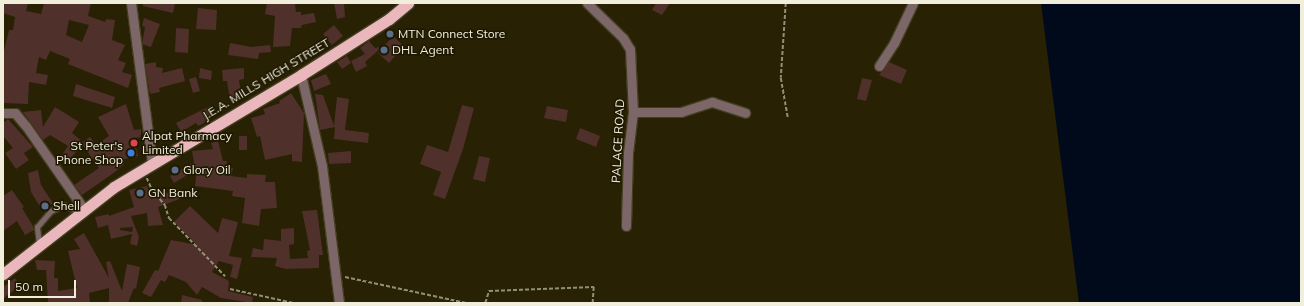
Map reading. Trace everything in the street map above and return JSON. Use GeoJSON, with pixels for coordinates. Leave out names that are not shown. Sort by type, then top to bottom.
{"type":"FeatureCollection","features":[{"type":"Feature","properties":{"kind":"highway","name":"J.E.A. MILLS HIGH STREET"},"geometry":{"type":"LineString","coordinates":[[3,274],[81,210],[114,187],[152,162],[301,74],[389,19],[408,3]]}},
{"type":"Feature","properties":{"kind":"street"},"geometry":{"type":"LineString","coordinates":[[131,3],[152,162]]}},
{"type":"Feature","properties":{"kind":"street","name":"PALACE ROAD"},"geometry":{"type":"LineString","coordinates":[[587,3],[623,38],[630,49],[633,112],[628,153],[626,226]]}},
{"type":"Feature","properties":{"kind":"street"},"geometry":{"type":"LineString","coordinates":[[879,66],[894,43],[913,3]]}},
{"type":"Feature","properties":{"kind":"street"},"geometry":{"type":"LineString","coordinates":[[301,74],[322,166],[339,303]]}},
{"type":"Feature","properties":{"kind":"street"},"geometry":{"type":"LineString","coordinates":[[633,112],[681,112],[712,102],[745,113]]}},
{"type":"Feature","properties":{"kind":"street"},"geometry":{"type":"LineString","coordinates":[[5,113],[15,113],[26,126],[81,210]]}},
{"type":"Feature","properties":{"kind":"lane"},"geometry":{"type":"LineString","coordinates":[[39,244],[37,227],[51,211],[64,205],[81,210]]}},
{"type":"Feature","properties":{"kind":"path"},"geometry":{"type":"LineString","coordinates":[[786,3],[781,78],[788,117]]}},
{"type":"Feature","properties":{"kind":"path"},"geometry":{"type":"LineString","coordinates":[[145,172],[152,190],[165,205],[169,218],[225,276]]}},
{"type":"Feature","properties":{"kind":"path"},"geometry":{"type":"LineString","coordinates":[[340,275],[466,303]]}},
{"type":"Feature","properties":{"kind":"path"},"geometry":{"type":"LineString","coordinates":[[485,303],[488,291],[594,288],[593,303]]}},
{"type":"Feature","properties":{"kind":"path"},"geometry":{"type":"LineString","coordinates":[[230,289],[293,303]]}},
{"type":"Feature","properties":{"kind":"water"},"geometry":{"type":"Polygon","coordinates":[[[1041,3],[1301,3],[1301,303],[1079,303],[1041,3]]]}},
{"type":"Feature","properties":{"kind":"building"},"geometry":{"type":"Polygon","coordinates":[[[3,3],[28,3],[26,11],[41,14],[44,3],[91,3],[88,16],[105,22],[106,19],[115,20],[112,40],[125,45],[118,60],[126,63],[122,72],[132,75],[128,88],[68,64],[70,59],[50,51],[46,60],[39,57],[36,73],[48,75],[46,85],[29,82],[28,104],[3,103],[3,55],[9,30],[13,30],[15,17],[3,13],[3,3]],[[69,20],[66,35],[82,42],[89,25],[69,20]]]}},
{"type":"Feature","properties":{"kind":"building"},"geometry":{"type":"Polygon","coordinates":[[[143,3],[175,3],[173,13],[143,6],[143,3]]]}},
{"type":"Feature","properties":{"kind":"building"},"geometry":{"type":"Polygon","coordinates":[[[267,3],[295,3],[296,12],[301,12],[301,15],[314,13],[316,22],[302,25],[301,28],[292,28],[290,46],[273,47],[275,16],[265,14],[267,3]]]}},
{"type":"Feature","properties":{"kind":"building"},"geometry":{"type":"Polygon","coordinates":[[[334,3],[344,3],[345,17],[337,19],[334,3]]]}},
{"type":"Feature","properties":{"kind":"building"},"geometry":{"type":"Polygon","coordinates":[[[656,3],[670,3],[662,15],[652,10],[656,3]]]}},
{"type":"Feature","properties":{"kind":"building"},"geometry":{"type":"Polygon","coordinates":[[[198,8],[217,10],[216,30],[196,29],[198,8]]]}},
{"type":"Feature","properties":{"kind":"building"},"geometry":{"type":"Polygon","coordinates":[[[144,18],[160,24],[151,47],[142,44],[145,27],[142,26],[144,18]]]}},
{"type":"Feature","properties":{"kind":"building"},"geometry":{"type":"Polygon","coordinates":[[[334,25],[343,36],[332,45],[323,34],[334,25]]]}},
{"type":"Feature","properties":{"kind":"building"},"geometry":{"type":"Polygon","coordinates":[[[176,28],[189,29],[188,53],[175,52],[176,28]]]}},
{"type":"Feature","properties":{"kind":"building"},"geometry":{"type":"Polygon","coordinates":[[[393,36],[404,46],[389,63],[378,53],[393,36]]]}},
{"type":"Feature","properties":{"kind":"building"},"geometry":{"type":"Polygon","coordinates":[[[369,41],[375,48],[379,47],[380,49],[365,62],[367,66],[356,72],[351,61],[365,54],[360,48],[369,41]]]}},
{"type":"Feature","properties":{"kind":"building"},"geometry":{"type":"Polygon","coordinates":[[[230,43],[252,47],[270,45],[271,52],[259,53],[258,59],[228,55],[230,43]]]}},
{"type":"Feature","properties":{"kind":"building"},"geometry":{"type":"Polygon","coordinates":[[[347,56],[351,63],[342,69],[337,62],[347,56]]]}},
{"type":"Feature","properties":{"kind":"building"},"geometry":{"type":"Polygon","coordinates":[[[156,62],[156,67],[163,68],[162,73],[182,68],[185,81],[159,88],[160,92],[150,94],[145,64],[156,62]]]}},
{"type":"Feature","properties":{"kind":"building"},"geometry":{"type":"Polygon","coordinates":[[[889,62],[907,70],[901,84],[879,75],[889,62]]]}},
{"type":"Feature","properties":{"kind":"building"},"geometry":{"type":"Polygon","coordinates":[[[200,68],[212,71],[211,80],[199,78],[200,68]]]}},
{"type":"Feature","properties":{"kind":"building"},"geometry":{"type":"Polygon","coordinates":[[[244,68],[244,79],[239,80],[242,98],[230,100],[227,81],[223,81],[222,70],[244,68]]]}},
{"type":"Feature","properties":{"kind":"building"},"geometry":{"type":"Polygon","coordinates":[[[326,74],[331,84],[314,91],[311,80],[326,74]]]}},
{"type":"Feature","properties":{"kind":"building"},"geometry":{"type":"Polygon","coordinates":[[[196,77],[200,91],[193,93],[189,79],[196,77]]]}},
{"type":"Feature","properties":{"kind":"building"},"geometry":{"type":"Polygon","coordinates":[[[862,78],[872,80],[866,101],[857,99],[862,78]]]}},
{"type":"Feature","properties":{"kind":"building"},"geometry":{"type":"Polygon","coordinates":[[[76,84],[115,97],[112,108],[73,96],[76,84]]]}},
{"type":"Feature","properties":{"kind":"building"},"geometry":{"type":"Polygon","coordinates":[[[291,93],[304,113],[302,162],[292,161],[292,154],[265,160],[260,136],[257,137],[251,118],[265,114],[263,109],[280,103],[279,101],[291,93]]]}},
{"type":"Feature","properties":{"kind":"building"},"geometry":{"type":"Polygon","coordinates":[[[315,94],[323,95],[334,126],[337,97],[349,99],[345,130],[369,133],[368,143],[334,139],[335,127],[320,130],[315,94]]]}},
{"type":"Feature","properties":{"kind":"building"},"geometry":{"type":"Polygon","coordinates":[[[126,104],[134,130],[141,129],[141,137],[134,138],[138,156],[121,160],[124,164],[82,195],[74,185],[99,168],[82,144],[66,164],[59,159],[68,146],[50,135],[43,140],[23,112],[41,110],[43,127],[55,107],[79,122],[72,133],[83,142],[90,137],[96,145],[109,136],[98,117],[126,104]]]}},
{"type":"Feature","properties":{"kind":"building"},"geometry":{"type":"Polygon","coordinates":[[[462,105],[474,108],[463,149],[445,199],[433,195],[441,172],[420,164],[427,145],[448,152],[462,105]]]}},
{"type":"Feature","properties":{"kind":"building"},"geometry":{"type":"Polygon","coordinates":[[[210,106],[214,112],[206,117],[208,121],[198,126],[196,123],[181,132],[176,123],[210,106]]]}},
{"type":"Feature","properties":{"kind":"building"},"geometry":{"type":"Polygon","coordinates":[[[547,106],[568,110],[566,122],[544,118],[547,106]]]}},
{"type":"Feature","properties":{"kind":"building"},"geometry":{"type":"Polygon","coordinates":[[[8,119],[33,147],[24,153],[29,160],[16,169],[5,153],[13,148],[3,136],[3,123],[8,119]]]}},
{"type":"Feature","properties":{"kind":"building"},"geometry":{"type":"Polygon","coordinates":[[[580,128],[600,136],[596,147],[576,139],[580,128]]]}},
{"type":"Feature","properties":{"kind":"building"},"geometry":{"type":"Polygon","coordinates":[[[239,136],[247,136],[247,150],[239,150],[239,136]]]}},
{"type":"Feature","properties":{"kind":"building"},"geometry":{"type":"Polygon","coordinates":[[[218,141],[223,161],[227,161],[226,166],[233,168],[231,176],[247,178],[247,174],[266,175],[265,182],[275,182],[277,208],[261,209],[259,226],[242,223],[245,198],[232,196],[233,191],[195,186],[197,169],[174,183],[170,176],[194,162],[192,151],[213,149],[211,143],[218,141]]]}},
{"type":"Feature","properties":{"kind":"building"},"geometry":{"type":"Polygon","coordinates":[[[351,151],[351,163],[329,164],[328,153],[351,151]]]}},
{"type":"Feature","properties":{"kind":"building"},"geometry":{"type":"Polygon","coordinates":[[[479,156],[490,158],[485,182],[473,179],[479,156]]]}},
{"type":"Feature","properties":{"kind":"building"},"geometry":{"type":"Polygon","coordinates":[[[38,170],[41,185],[53,203],[42,210],[31,192],[28,173],[38,170]]]}},
{"type":"Feature","properties":{"kind":"building"},"geometry":{"type":"Polygon","coordinates":[[[147,186],[151,199],[178,189],[182,198],[158,207],[163,225],[148,226],[147,213],[131,216],[139,237],[137,246],[130,244],[132,234],[111,239],[108,225],[98,228],[95,217],[109,214],[109,216],[134,207],[129,190],[147,186]],[[133,227],[120,228],[120,230],[132,232],[133,227]]]}},
{"type":"Feature","properties":{"kind":"building"},"geometry":{"type":"Polygon","coordinates":[[[12,190],[24,207],[22,208],[33,226],[34,230],[25,235],[17,221],[3,231],[3,196],[12,190]]]}},
{"type":"Feature","properties":{"kind":"building"},"geometry":{"type":"Polygon","coordinates":[[[190,206],[218,233],[222,218],[238,222],[229,256],[242,258],[237,279],[230,277],[233,265],[219,261],[212,272],[229,281],[228,291],[253,297],[252,303],[221,298],[202,287],[197,295],[186,282],[169,275],[165,282],[161,280],[151,297],[142,293],[155,270],[158,271],[171,240],[197,245],[174,222],[190,206]]]}},
{"type":"Feature","properties":{"kind":"building"},"geometry":{"type":"Polygon","coordinates":[[[317,210],[323,255],[319,255],[319,268],[286,269],[275,266],[277,258],[251,257],[253,248],[263,250],[264,239],[281,241],[281,229],[294,228],[294,244],[289,245],[290,259],[308,258],[307,251],[310,250],[302,211],[317,210]]]}},
{"type":"Feature","properties":{"kind":"building"},"geometry":{"type":"Polygon","coordinates":[[[84,233],[109,278],[106,262],[110,261],[122,291],[127,264],[140,267],[136,289],[134,288],[128,303],[109,303],[109,288],[89,293],[90,303],[48,303],[46,270],[37,270],[35,260],[55,261],[54,278],[58,278],[58,291],[77,288],[68,251],[80,249],[74,239],[84,233]]]}},
{"type":"Feature","properties":{"kind":"building"},"geometry":{"type":"Polygon","coordinates":[[[15,278],[20,285],[3,299],[3,287],[15,278]]]}},
{"type":"Feature","properties":{"kind":"building"},"geometry":{"type":"Polygon","coordinates":[[[182,295],[202,300],[202,303],[181,303],[182,295]]]}},
{"type":"Feature","properties":{"kind":"place","name":"MTN Connect Store"},"geometry":{"type":"Point","coordinates":[390,34]}},
{"type":"Feature","properties":{"kind":"place","name":"DHL Agent"},"geometry":{"type":"Point","coordinates":[384,50]}},
{"type":"Feature","properties":{"kind":"place","name":"Alpat Pharmacy Limited"},"geometry":{"type":"Point","coordinates":[134,143]}},
{"type":"Feature","properties":{"kind":"place","name":"St Peter's Phone Shop"},"geometry":{"type":"Point","coordinates":[131,153]}},
{"type":"Feature","properties":{"kind":"place","name":"Glory Oil"},"geometry":{"type":"Point","coordinates":[175,170]}},
{"type":"Feature","properties":{"kind":"place","name":"GN Bank"},"geometry":{"type":"Point","coordinates":[140,193]}},
{"type":"Feature","properties":{"kind":"place","name":"Shell"},"geometry":{"type":"Point","coordinates":[45,206]}}]}
